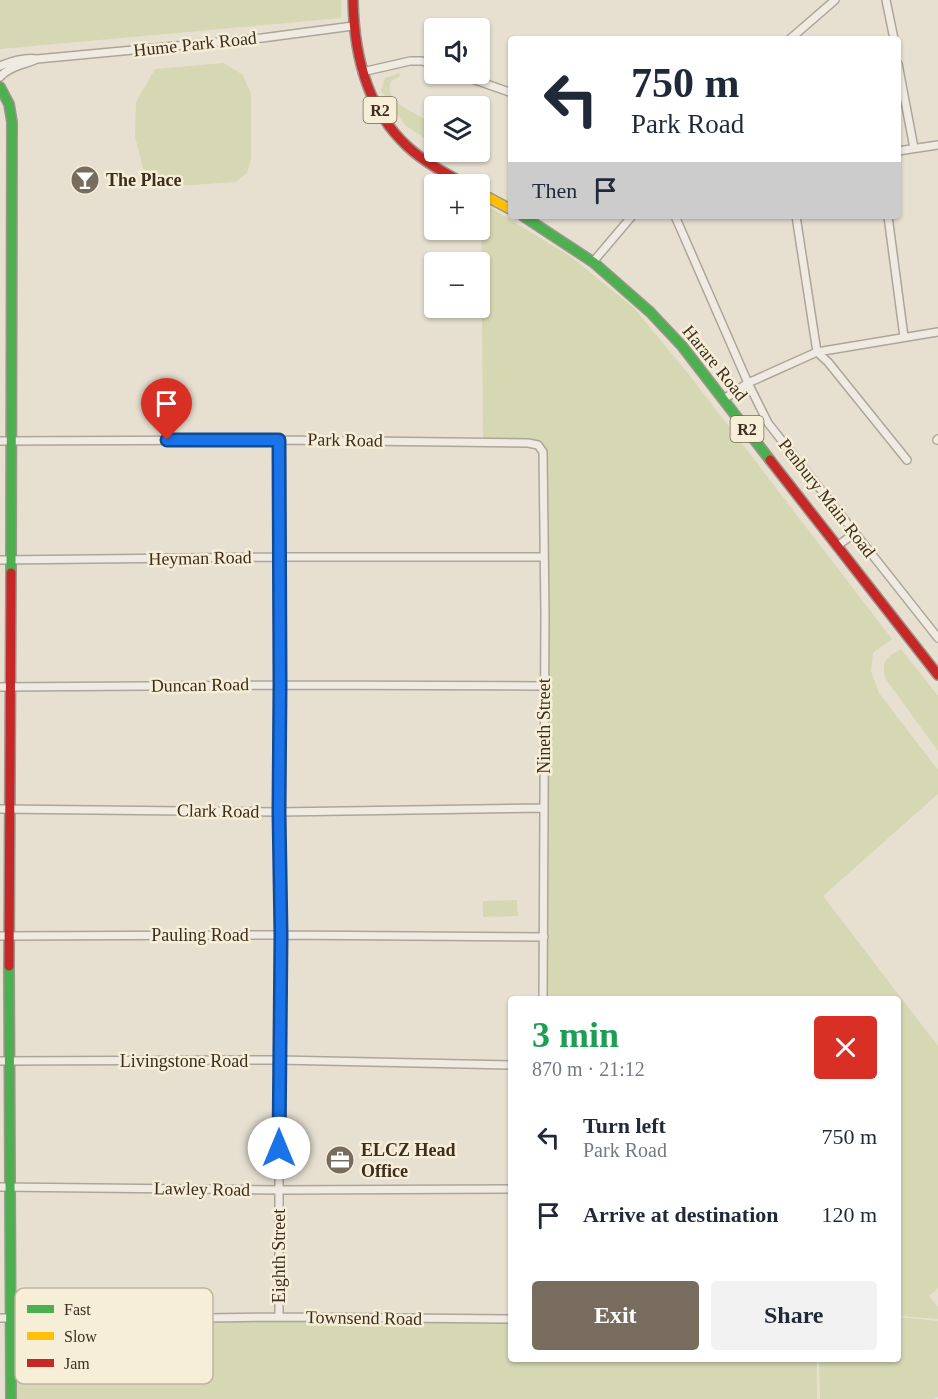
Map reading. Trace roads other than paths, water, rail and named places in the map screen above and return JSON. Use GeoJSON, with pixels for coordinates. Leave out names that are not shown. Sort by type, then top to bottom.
{"type":"FeatureCollection","features":[{"type":"Feature","properties":{"kind":"main road","name":"R2"},"geometry":{"type":"LineString","coordinates":[[352,0],[353,26],[362,72],[381,112],[392,130],[406,145],[449,174]]}},
{"type":"Feature","properties":{"kind":"main road"},"geometry":{"type":"LineString","coordinates":[[0,87],[9,104],[12,122],[11,441],[5,560],[11,687],[10,808],[5,935],[5,1187],[11,1318],[11,1399]]}},
{"type":"Feature","properties":{"kind":"main road"},"geometry":{"type":"LineString","coordinates":[[490,198],[508,208]]}},
{"type":"Feature","properties":{"kind":"main road","name":"Harare Road"},"geometry":{"type":"LineString","coordinates":[[528,219],[593,262],[650,312],[682,346],[937,673]]}},
{"type":"Feature","properties":{"kind":"street"},"geometry":{"type":"LineString","coordinates":[[793,36],[835,0]]}},
{"type":"Feature","properties":{"kind":"street"},"geometry":{"type":"LineString","coordinates":[[886,0],[893,36]]}},
{"type":"Feature","properties":{"kind":"street","name":"Hume Park Road"},"geometry":{"type":"LineString","coordinates":[[0,66],[29,58],[262,38],[353,26]]}},
{"type":"Feature","properties":{"kind":"street","name":"Hume Park Road"},"geometry":{"type":"LineString","coordinates":[[0,77],[7,70],[37,59]]}},
{"type":"Feature","properties":{"kind":"street"},"geometry":{"type":"LineString","coordinates":[[362,72],[410,61],[424,61]]}},
{"type":"Feature","properties":{"kind":"street"},"geometry":{"type":"LineString","coordinates":[[901,80],[914,148]]}},
{"type":"Feature","properties":{"kind":"street"},"geometry":{"type":"LineString","coordinates":[[486,84],[508,92]]}},
{"type":"Feature","properties":{"kind":"street"},"geometry":{"type":"LineString","coordinates":[[901,150],[938,146]]}},
{"type":"Feature","properties":{"kind":"street"},"geometry":{"type":"LineString","coordinates":[[593,262],[629,219]]}},
{"type":"Feature","properties":{"kind":"street","name":"Penbury Main Road"},"geometry":{"type":"LineString","coordinates":[[676,219],[748,383],[768,423],[938,638]]}},
{"type":"Feature","properties":{"kind":"street"},"geometry":{"type":"LineString","coordinates":[[796,219],[817,352],[828,362],[907,460]]}},
{"type":"Feature","properties":{"kind":"street"},"geometry":{"type":"LineString","coordinates":[[888,219],[904,338]]}},
{"type":"Feature","properties":{"kind":"street"},"geometry":{"type":"LineString","coordinates":[[723,399],[748,383],[817,352],[938,332]]}},
{"type":"Feature","properties":{"kind":"street","name":"Park Road"},"geometry":{"type":"LineString","coordinates":[[0,441],[279,440],[528,443],[538,445],[543,453]]}},
{"type":"Feature","properties":{"kind":"street","name":"Eighth Street"},"geometry":{"type":"LineString","coordinates":[[279,440],[281,935],[279,1317]]}},
{"type":"Feature","properties":{"kind":"street","name":"Nineth Street"},"geometry":{"type":"LineString","coordinates":[[543,453],[543,996]]}},
{"type":"Feature","properties":{"kind":"street"},"geometry":{"type":"LineString","coordinates":[[837,546],[855,533]]}},
{"type":"Feature","properties":{"kind":"street","name":"Heyman Road"},"geometry":{"type":"LineString","coordinates":[[5,560],[544,557]]}},
{"type":"Feature","properties":{"kind":"street","name":"Duncan Road"},"geometry":{"type":"LineString","coordinates":[[0,687],[280,685],[544,687]]}},
{"type":"Feature","properties":{"kind":"street","name":"Clark Road"},"geometry":{"type":"LineString","coordinates":[[0,809],[279,812],[544,808]]}},
{"type":"Feature","properties":{"kind":"street","name":"Pauling Road"},"geometry":{"type":"LineString","coordinates":[[5,935],[544,937]]}},
{"type":"Feature","properties":{"kind":"street","name":"Livingstone Road"},"geometry":{"type":"LineString","coordinates":[[5,1061],[279,1060],[508,1065]]}},
{"type":"Feature","properties":{"kind":"street","name":"Lawley Road"},"geometry":{"type":"LineString","coordinates":[[5,1187],[279,1190],[508,1189]]}},
{"type":"Feature","properties":{"kind":"street","name":"Townsend Road"},"geometry":{"type":"LineString","coordinates":[[0,1318],[15,1318]]}},
{"type":"Feature","properties":{"kind":"street","name":"Townsend Road"},"geometry":{"type":"LineString","coordinates":[[213,1318],[508,1319]]}},
{"type":"Feature","properties":{"kind":"place","name":"The Place"},"geometry":{"type":"Point","coordinates":[85,180]}},
{"type":"Feature","properties":{"kind":"place","name":"ELCZ Head Office"},"geometry":{"type":"Point","coordinates":[340,1160]}}]}
